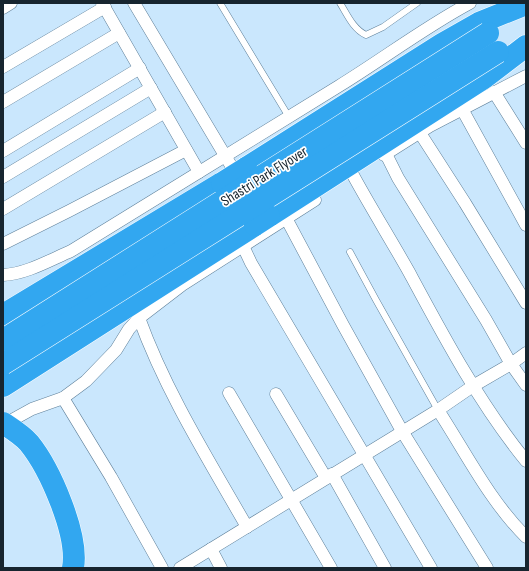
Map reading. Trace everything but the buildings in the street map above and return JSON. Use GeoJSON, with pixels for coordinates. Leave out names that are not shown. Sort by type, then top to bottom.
{"type":"FeatureCollection","features":[{"type":"Feature","properties":{"kind":"highway"},"geometry":{"type":"LineString","coordinates":[[3,315],[222,183],[442,44],[479,23],[526,4]]}},
{"type":"Feature","properties":{"kind":"highway","name":"Shastri Park Flyover"},"geometry":{"type":"LineString","coordinates":[[3,340],[488,33],[526,15]]}},
{"type":"Feature","properties":{"kind":"highway","name":"Shastri Park Flyover"},"geometry":{"type":"LineString","coordinates":[[3,364],[498,52],[526,39]]}},
{"type":"Feature","properties":{"kind":"highway"},"geometry":{"type":"LineString","coordinates":[[3,386],[270,222],[484,78],[526,46]]}},
{"type":"Feature","properties":{"kind":"highway"},"geometry":{"type":"LineString","coordinates":[[3,424],[15,430],[28,442],[47,472],[72,537],[75,560],[73,568]]}},
{"type":"Feature","properties":{"kind":"street"},"geometry":{"type":"LineString","coordinates":[[3,8],[11,3]]}},
{"type":"Feature","properties":{"kind":"street"},"geometry":{"type":"LineString","coordinates":[[134,3],[225,156],[343,325],[402,431],[487,568]]}},
{"type":"Feature","properties":{"kind":"street"},"geometry":{"type":"LineString","coordinates":[[3,275],[21,272],[71,251],[289,117],[466,4]]}},
{"type":"Feature","properties":{"kind":"street"},"geometry":{"type":"LineString","coordinates":[[3,66],[103,5],[199,172]]}},
{"type":"Feature","properties":{"kind":"street"},"geometry":{"type":"LineString","coordinates":[[3,102],[119,33]]}},
{"type":"Feature","properties":{"kind":"street"},"geometry":{"type":"LineString","coordinates":[[3,151],[140,68]]}},
{"type":"Feature","properties":{"kind":"street"},"geometry":{"type":"LineString","coordinates":[[3,424],[32,410],[63,398],[86,381],[116,350],[129,329],[139,318],[182,286],[243,246],[270,222],[353,175],[420,133],[462,109],[526,76]]}},
{"type":"Feature","properties":{"kind":"street"},"geometry":{"type":"LineString","coordinates":[[3,177],[150,88]]}},
{"type":"Feature","properties":{"kind":"street"},"geometry":{"type":"LineString","coordinates":[[494,92],[526,143]]}},
{"type":"Feature","properties":{"kind":"street"},"geometry":{"type":"LineString","coordinates":[[462,109],[526,225]]}},
{"type":"Feature","properties":{"kind":"street"},"geometry":{"type":"LineString","coordinates":[[3,209],[165,112]]}},
{"type":"Feature","properties":{"kind":"street"},"geometry":{"type":"LineString","coordinates":[[420,133],[526,303]]}},
{"type":"Feature","properties":{"kind":"street"},"geometry":{"type":"LineString","coordinates":[[3,244],[70,211],[186,150]]}},
{"type":"Feature","properties":{"kind":"street"},"geometry":{"type":"LineString","coordinates":[[386,154],[398,178],[486,320],[511,364],[526,385]]}},
{"type":"Feature","properties":{"kind":"street"},"geometry":{"type":"LineString","coordinates":[[353,175],[473,386],[496,421],[526,460]]}},
{"type":"Feature","properties":{"kind":"street"},"geometry":{"type":"LineString","coordinates":[[243,246],[251,263],[431,568]]}},
{"type":"Feature","properties":{"kind":"street"},"geometry":{"type":"LineString","coordinates":[[139,318],[163,376],[247,527]]}},
{"type":"Feature","properties":{"kind":"street"},"geometry":{"type":"LineString","coordinates":[[180,568],[438,410],[526,353]]}},
{"type":"Feature","properties":{"kind":"street"},"geometry":{"type":"LineString","coordinates":[[229,393],[332,568]]}},
{"type":"Feature","properties":{"kind":"street"},"geometry":{"type":"LineString","coordinates":[[276,394],[329,476],[385,568]]}},
{"type":"Feature","properties":{"kind":"street"},"geometry":{"type":"LineString","coordinates":[[63,398],[111,477],[162,568]]}},
{"type":"Feature","properties":{"kind":"street"},"geometry":{"type":"LineString","coordinates":[[438,410],[486,488],[526,537]]}},
{"type":"Feature","properties":{"kind":"street"},"geometry":{"type":"LineString","coordinates":[[211,549],[221,568]]}},
{"type":"Feature","properties":{"kind":"lane"},"geometry":{"type":"LineString","coordinates":[[220,3],[289,117]]}},
{"type":"Feature","properties":{"kind":"lane"},"geometry":{"type":"LineString","coordinates":[[340,3],[354,26],[360,33],[366,35],[383,27],[417,3]]}},
{"type":"Feature","properties":{"kind":"lane"},"geometry":{"type":"LineString","coordinates":[[350,252],[438,410]]}}]}
